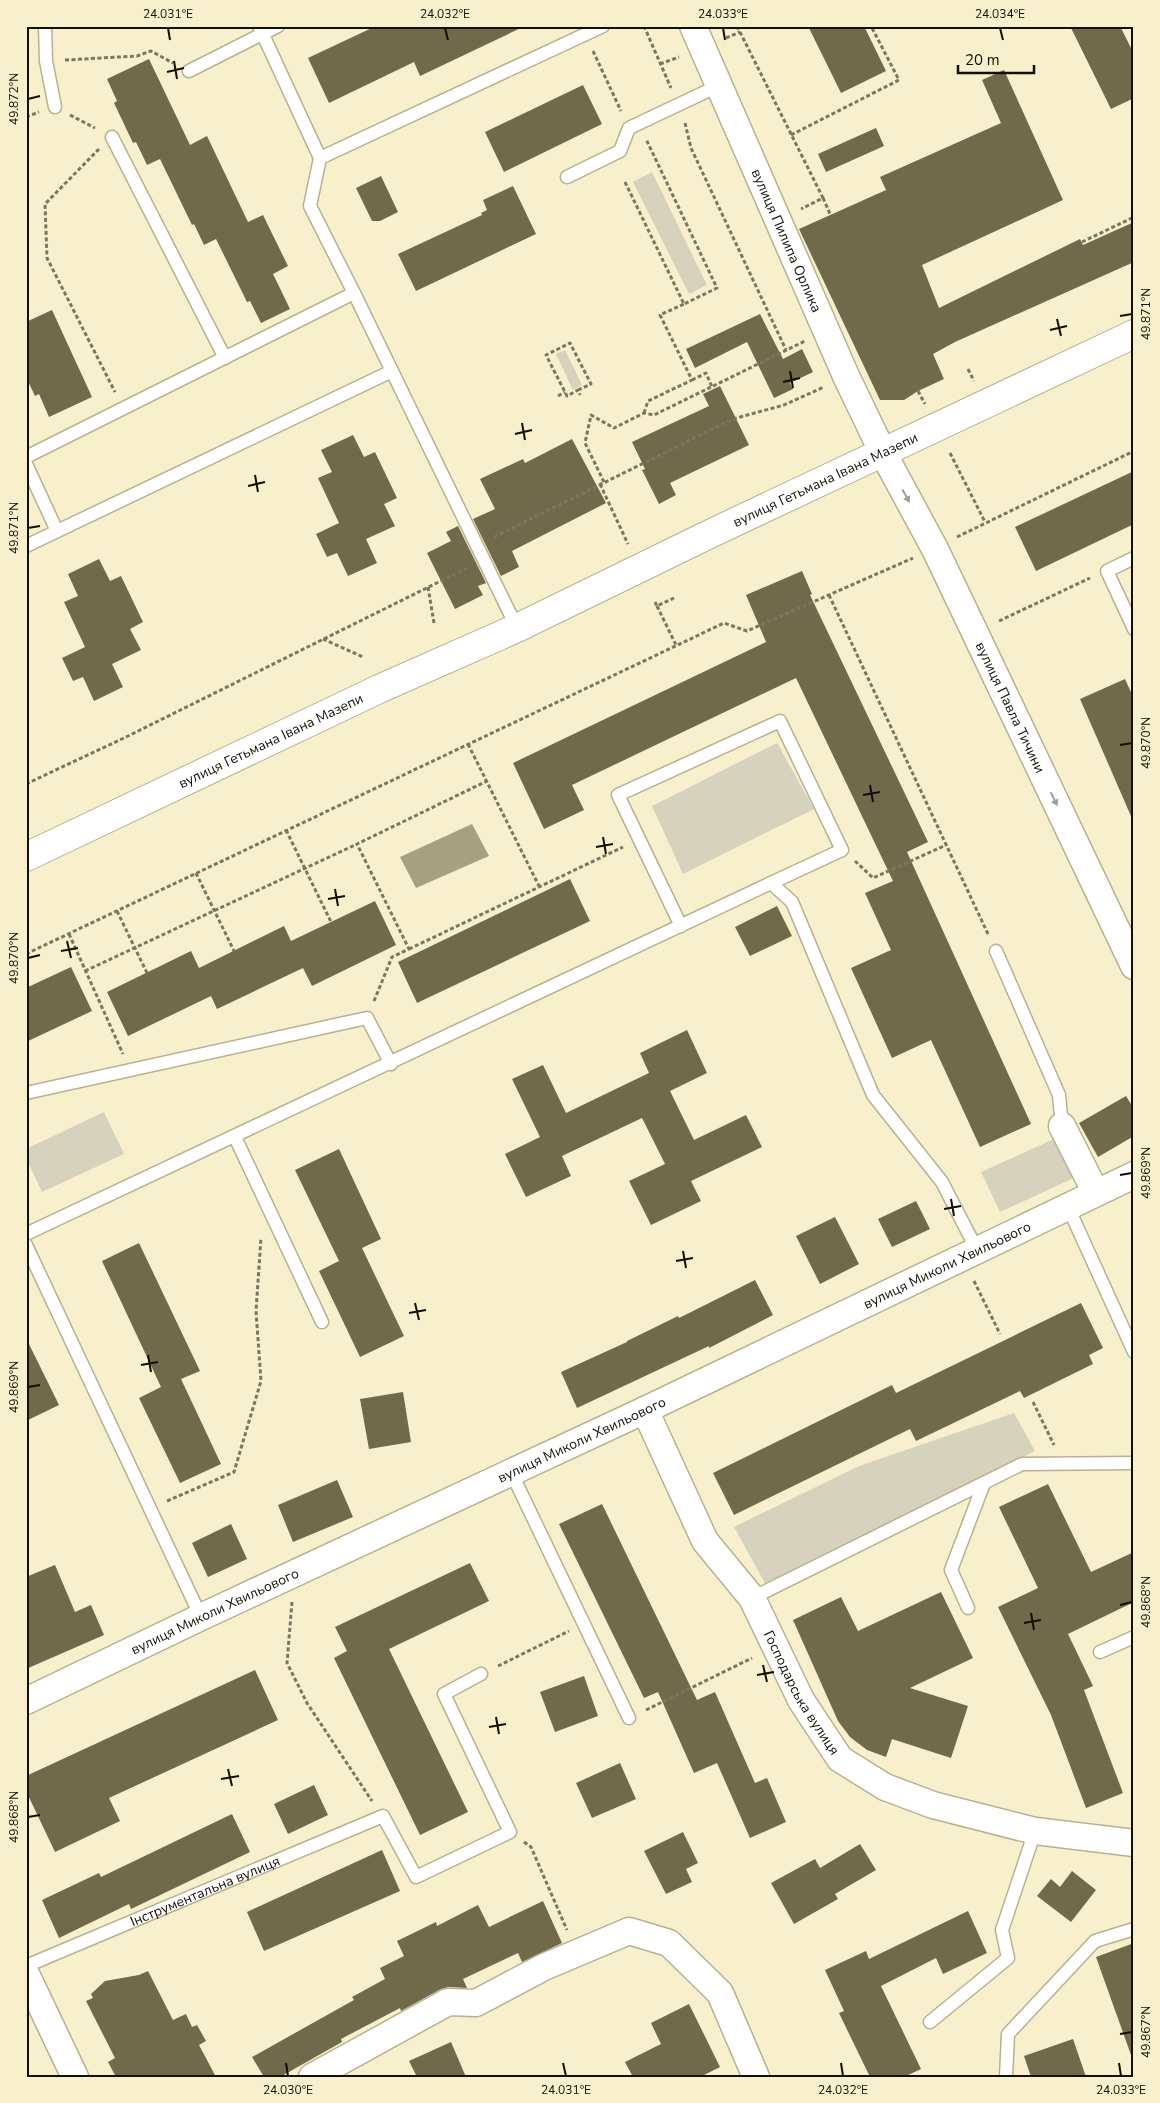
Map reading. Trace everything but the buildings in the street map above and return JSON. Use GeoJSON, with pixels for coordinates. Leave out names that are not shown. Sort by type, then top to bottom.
{"type":"FeatureCollection","features":[{"type":"Feature","properties":{"kind":"main road","name":"вулиця Гетьмана Івана Мазепи"},"geometry":{"type":"LineString","coordinates":[[26,857],[379,689],[517,628],[716,531],[1134,334]]}},
{"type":"Feature","properties":{"kind":"street","name":"вулиця Пилипа Орлика"},"geometry":{"type":"LineString","coordinates":[[693,26],[842,368],[883,453]]}},
{"type":"Feature","properties":{"kind":"street","name":"вулиця Павла Тичини"},"geometry":{"type":"LineString","coordinates":[[883,453],[935,549],[1134,966]]}},
{"type":"Feature","properties":{"kind":"street"},"geometry":{"type":"LineString","coordinates":[[1062,1126],[1096,1193]]}},
{"type":"Feature","properties":{"kind":"street","name":"вулиця Миколи Хвильового"},"geometry":{"type":"LineString","coordinates":[[26,1701],[200,1617],[645,1410],[1134,1175]]}},
{"type":"Feature","properties":{"kind":"street","name":"Господарська вулиця"},"geometry":{"type":"LineString","coordinates":[[645,1410],[705,1541],[752,1598],[801,1700],[840,1759],[885,1787],[932,1805],[1034,1831],[1134,1843]]}},
{"type":"Feature","properties":{"kind":"street"},"geometry":{"type":"LineString","coordinates":[[312,2077],[448,2002],[476,2003],[544,1967],[629,1931],[669,1943],[720,1994],[756,2077]]}},
{"type":"Feature","properties":{"kind":"street"},"geometry":{"type":"LineString","coordinates":[[26,1974],[75,2077]]}},
{"type":"Feature","properties":{"kind":"lane"},"geometry":{"type":"LineString","coordinates":[[45,26],[46,61],[55,107]]}},
{"type":"Feature","properties":{"kind":"lane"},"geometry":{"type":"LineString","coordinates":[[189,71],[261,30],[278,26]]}},
{"type":"Feature","properties":{"kind":"lane"},"geometry":{"type":"LineString","coordinates":[[320,158],[603,26]]}},
{"type":"Feature","properties":{"kind":"lane"},"geometry":{"type":"LineString","coordinates":[[261,30],[320,158],[310,206],[517,628]]}},
{"type":"Feature","properties":{"kind":"lane"},"geometry":{"type":"LineString","coordinates":[[567,176],[620,151],[629,128],[718,86]]}},
{"type":"Feature","properties":{"kind":"lane"},"geometry":{"type":"LineString","coordinates":[[112,136],[225,358]]}},
{"type":"Feature","properties":{"kind":"lane"},"geometry":{"type":"LineString","coordinates":[[26,457],[354,293]]}},
{"type":"Feature","properties":{"kind":"lane"},"geometry":{"type":"LineString","coordinates":[[26,546],[392,371]]}},
{"type":"Feature","properties":{"kind":"lane"},"geometry":{"type":"LineString","coordinates":[[26,464],[57,531]]}},
{"type":"Feature","properties":{"kind":"lane"},"geometry":{"type":"LineString","coordinates":[[1134,558],[1107,571],[1134,629]]}},
{"type":"Feature","properties":{"kind":"lane"},"geometry":{"type":"LineString","coordinates":[[26,1234],[391,1064],[842,850],[780,721],[618,795],[681,926]]}},
{"type":"Feature","properties":{"kind":"lane"},"geometry":{"type":"LineString","coordinates":[[771,883],[792,902],[873,1095],[942,1182],[970,1254]]}},
{"type":"Feature","properties":{"kind":"lane"},"geometry":{"type":"LineString","coordinates":[[996,950],[1059,1095],[1062,1126]]}},
{"type":"Feature","properties":{"kind":"lane"},"geometry":{"type":"LineString","coordinates":[[26,1093],[367,1018],[391,1064]]}},
{"type":"Feature","properties":{"kind":"lane"},"geometry":{"type":"LineString","coordinates":[[235,1137],[322,1322]]}},
{"type":"Feature","properties":{"kind":"lane"},"geometry":{"type":"LineString","coordinates":[[1068,1207],[1134,1352]]}},
{"type":"Feature","properties":{"kind":"lane"},"geometry":{"type":"LineString","coordinates":[[26,1245],[200,1617]]}},
{"type":"Feature","properties":{"kind":"lane"},"geometry":{"type":"LineString","coordinates":[[752,1598],[1022,1464],[1134,1463]]}},
{"type":"Feature","properties":{"kind":"lane"},"geometry":{"type":"LineString","coordinates":[[511,1472],[629,1718]]}},
{"type":"Feature","properties":{"kind":"lane"},"geometry":{"type":"LineString","coordinates":[[968,1608],[951,1570],[984,1483]]}},
{"type":"Feature","properties":{"kind":"lane"},"geometry":{"type":"LineString","coordinates":[[1100,1652],[1134,1637]]}},
{"type":"Feature","properties":{"kind":"lane"},"geometry":{"type":"LineString","coordinates":[[382,1816],[416,1877],[510,1832],[444,1694],[482,1674]]}},
{"type":"Feature","properties":{"kind":"lane","name":"Інструментальна вулиця"},"geometry":{"type":"LineString","coordinates":[[26,1966],[382,1816]]}},
{"type":"Feature","properties":{"kind":"lane"},"geometry":{"type":"LineString","coordinates":[[930,2022],[1008,1958],[1002,1930],[1034,1831]]}},
{"type":"Feature","properties":{"kind":"lane"},"geometry":{"type":"LineString","coordinates":[[1006,2077],[1008,2034],[1095,1942],[1134,1929]]}},
{"type":"Feature","properties":{"kind":"path"},"geometry":{"type":"LineString","coordinates":[[644,26],[674,93]]}},
{"type":"Feature","properties":{"kind":"path"},"geometry":{"type":"LineString","coordinates":[[791,135],[899,80],[871,26]]}},
{"type":"Feature","properties":{"kind":"path"},"geometry":{"type":"LineString","coordinates":[[46,61],[137,56],[151,51],[189,71]]}},
{"type":"Feature","properties":{"kind":"path"},"geometry":{"type":"LineString","coordinates":[[660,64],[687,54]]}},
{"type":"Feature","properties":{"kind":"path"},"geometry":{"type":"LineString","coordinates":[[601,69],[621,112]]}},
{"type":"Feature","properties":{"kind":"path"},"geometry":{"type":"LineString","coordinates":[[55,107],[112,136],[45,204],[47,258],[124,408]]}},
{"type":"Feature","properties":{"kind":"path"},"geometry":{"type":"LineString","coordinates":[[684,121],[691,148],[786,350]]}},
{"type":"Feature","properties":{"kind":"path"},"geometry":{"type":"LineString","coordinates":[[642,131],[717,288],[660,315],[692,380]]}},
{"type":"Feature","properties":{"kind":"path"},"geometry":{"type":"LineString","coordinates":[[625,182],[684,304]]}},
{"type":"Feature","properties":{"kind":"path"},"geometry":{"type":"LineString","coordinates":[[823,198],[830,214]]}},
{"type":"Feature","properties":{"kind":"path"},"geometry":{"type":"LineString","coordinates":[[1082,242],[1134,217]]}},
{"type":"Feature","properties":{"kind":"path"},"geometry":{"type":"LineString","coordinates":[[604,482],[585,443],[590,415],[614,428],[644,413],[654,415],[805,341],[810,350]]}},
{"type":"Feature","properties":{"kind":"path"},"geometry":{"type":"LineString","coordinates":[[570,343],[591,384],[578,390],[567,396],[546,355],[570,343]]}},
{"type":"Feature","properties":{"kind":"path"},"geometry":{"type":"LineString","coordinates":[[644,413],[648,401],[706,373],[712,387]]}},
{"type":"Feature","properties":{"kind":"path"},"geometry":{"type":"LineString","coordinates":[[491,539],[733,420],[784,405],[827,385]]}},
{"type":"Feature","properties":{"kind":"path"},"geometry":{"type":"LineString","coordinates":[[578,390],[580,395]]}},
{"type":"Feature","properties":{"kind":"path"},"geometry":{"type":"LineString","coordinates":[[918,391],[928,409]]}},
{"type":"Feature","properties":{"kind":"path"},"geometry":{"type":"LineString","coordinates":[[558,396],[565,392]]}},
{"type":"Feature","properties":{"kind":"path"},"geometry":{"type":"LineString","coordinates":[[26,954],[724,623],[747,631],[935,549],[985,522],[1134,451]]}},
{"type":"Feature","properties":{"kind":"path"},"geometry":{"type":"LineString","coordinates":[[950,453],[985,522]]}},
{"type":"Feature","properties":{"kind":"path"},"geometry":{"type":"LineString","coordinates":[[600,484],[628,544]]}},
{"type":"Feature","properties":{"kind":"path"},"geometry":{"type":"LineString","coordinates":[[26,784],[126,737],[470,566]]}},
{"type":"Feature","properties":{"kind":"path"},"geometry":{"type":"LineString","coordinates":[[974,633],[1107,571]]}},
{"type":"Feature","properties":{"kind":"path"},"geometry":{"type":"LineString","coordinates":[[428,587],[434,623]]}},
{"type":"Feature","properties":{"kind":"path"},"geometry":{"type":"LineString","coordinates":[[829,594],[996,950]]}},
{"type":"Feature","properties":{"kind":"path"},"geometry":{"type":"LineString","coordinates":[[674,598],[656,604],[676,645]]}},
{"type":"Feature","properties":{"kind":"path"},"geometry":{"type":"LineString","coordinates":[[322,638],[363,657]]}},
{"type":"Feature","properties":{"kind":"path"},"geometry":{"type":"LineString","coordinates":[[468,744],[539,886]]}},
{"type":"Feature","properties":{"kind":"path"},"geometry":{"type":"LineString","coordinates":[[85,971],[486,782]]}},
{"type":"Feature","properties":{"kind":"path"},"geometry":{"type":"LineString","coordinates":[[286,830],[331,922]]}},
{"type":"Feature","properties":{"kind":"path"},"geometry":{"type":"LineString","coordinates":[[367,1018],[392,957],[640,839]]}},
{"type":"Feature","properties":{"kind":"path"},"geometry":{"type":"LineString","coordinates":[[357,844],[409,948]]}},
{"type":"Feature","properties":{"kind":"path"},"geometry":{"type":"LineString","coordinates":[[842,850],[873,878],[946,845]]}},
{"type":"Feature","properties":{"kind":"path"},"geometry":{"type":"LineString","coordinates":[[196,873],[234,951]]}},
{"type":"Feature","properties":{"kind":"path"},"geometry":{"type":"LineString","coordinates":[[117,911],[147,973]]}},
{"type":"Feature","properties":{"kind":"path"},"geometry":{"type":"LineString","coordinates":[[69,934],[130,1070]]}},
{"type":"Feature","properties":{"kind":"path"},"geometry":{"type":"LineString","coordinates":[[150,1508],[234,1472],[261,1381],[256,1311],[263,1198]]}},
{"type":"Feature","properties":{"kind":"path"},"geometry":{"type":"LineString","coordinates":[[970,1254],[1000,1334]]}},
{"type":"Feature","properties":{"kind":"path"},"geometry":{"type":"LineString","coordinates":[[1033,1402],[1063,1464]]}},
{"type":"Feature","properties":{"kind":"path"},"geometry":{"type":"LineString","coordinates":[[294,1574],[287,1663],[307,1703],[382,1816]]}},
{"type":"Feature","properties":{"kind":"path"},"geometry":{"type":"LineString","coordinates":[[482,1674],[585,1624]]}},
{"type":"Feature","properties":{"kind":"path"},"geometry":{"type":"LineString","coordinates":[[629,1718],[776,1647]]}},
{"type":"Feature","properties":{"kind":"path"},"geometry":{"type":"LineString","coordinates":[[510,1832],[531,1847],[578,1953]]}},
{"type":"Feature","properties":{"kind":"shaded area"},"geometry":{"type":"Polygon","coordinates":[[[652,172],[707,285],[689,294],[633,182],[652,172]]]}},
{"type":"Feature","properties":{"kind":"shaded area"},"geometry":{"type":"Polygon","coordinates":[[[565,350],[582,385],[573,390],[556,354],[565,350]]]}},
{"type":"Feature","properties":{"kind":"shaded area"},"geometry":{"type":"Polygon","coordinates":[[[777,743],[814,809],[683,874],[652,806],[777,743]]]}},
{"type":"Feature","properties":{"kind":"shaded area"},"geometry":{"type":"Polygon","coordinates":[[[472,824],[489,856],[416,888],[400,857],[472,824]]]}},
{"type":"Feature","properties":{"kind":"shaded area"},"geometry":{"type":"Polygon","coordinates":[[[104,1112],[124,1154],[42,1192],[26,1158],[26,1149],[104,1112]]]}},
{"type":"Feature","properties":{"kind":"shaded area"},"geometry":{"type":"Polygon","coordinates":[[[1056,1138],[1074,1178],[1000,1212],[981,1172],[1056,1138]]]}},
{"type":"Feature","properties":{"kind":"shaded area"},"geometry":{"type":"Polygon","coordinates":[[[1014,1413],[1035,1451],[766,1585],[734,1527],[859,1466],[1014,1413]]]}}]}
